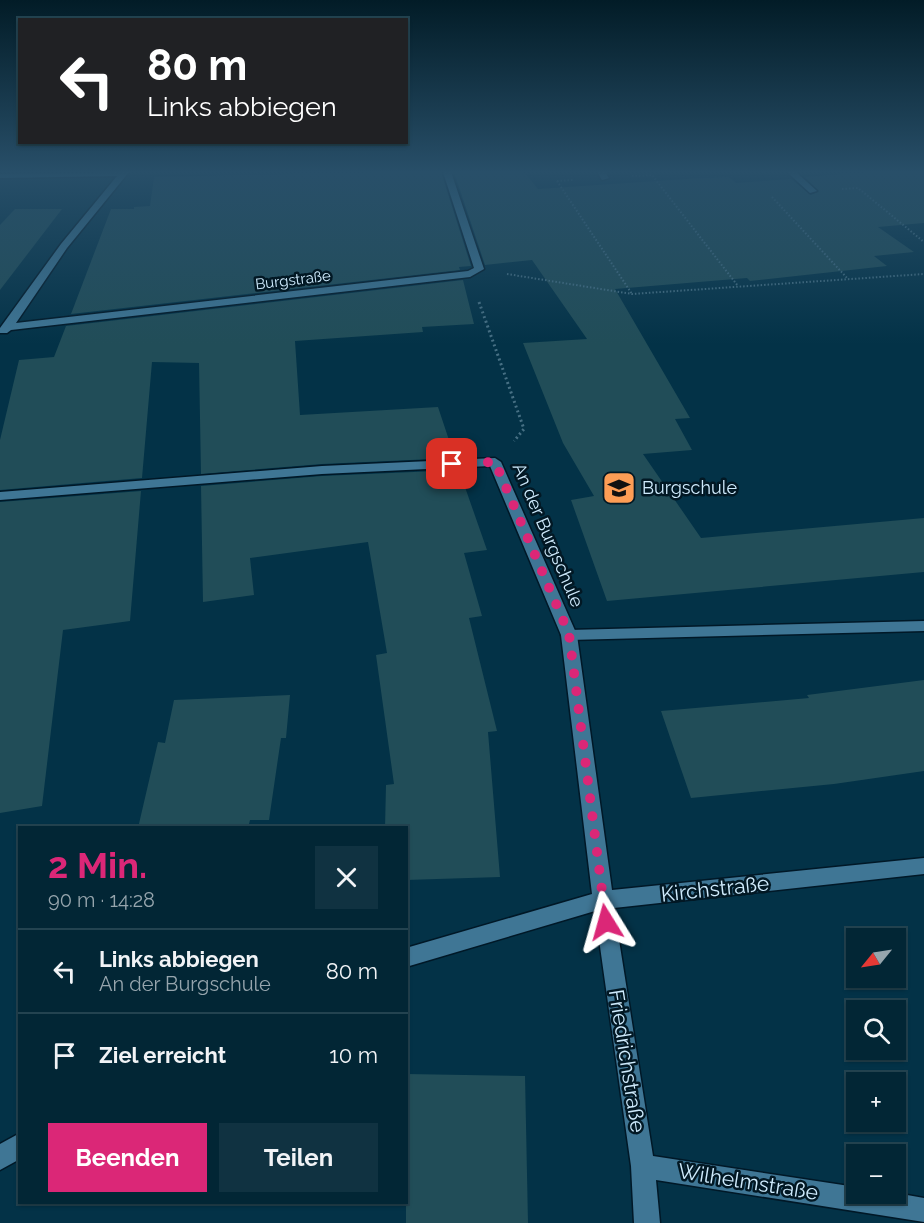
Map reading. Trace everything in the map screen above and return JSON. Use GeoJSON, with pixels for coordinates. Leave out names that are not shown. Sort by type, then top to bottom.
{"type":"FeatureCollection","features":[{"type":"Feature","properties":{"kind":"street"},"geometry":{"type":"LineString","coordinates":[[4,330],[78,229]]}},
{"type":"Feature","properties":{"kind":"street"},"geometry":{"type":"LineString","coordinates":[[462,229],[474,272]]}},
{"type":"Feature","properties":{"kind":"street","name":"Burgstraße"},"geometry":{"type":"LineString","coordinates":[[4,330],[474,272]]}},
{"type":"Feature","properties":{"kind":"street","name":"An der Burgschule"},"geometry":{"type":"LineString","coordinates":[[0,496],[322,470],[495,462],[569,634],[603,900]]}},
{"type":"Feature","properties":{"kind":"street"},"geometry":{"type":"LineString","coordinates":[[569,634],[924,626]]}},
{"type":"Feature","properties":{"kind":"street","name":"Kirchstraße"},"geometry":{"type":"LineString","coordinates":[[408,957],[603,900],[924,866]]}},
{"type":"Feature","properties":{"kind":"street","name":"Friedrichstraße"},"geometry":{"type":"LineString","coordinates":[[603,900],[643,1166],[647,1223]]}},
{"type":"Feature","properties":{"kind":"street"},"geometry":{"type":"LineString","coordinates":[[0,1158],[18,1146]]}},
{"type":"Feature","properties":{"kind":"street","name":"Wilhelmstraße"},"geometry":{"type":"LineString","coordinates":[[643,1166],[924,1210]]}},
{"type":"Feature","properties":{"kind":"path"},"geometry":{"type":"LineString","coordinates":[[589,229],[632,294]]}},
{"type":"Feature","properties":{"kind":"path"},"geometry":{"type":"LineString","coordinates":[[694,229],[738,286]]}},
{"type":"Feature","properties":{"kind":"path"},"geometry":{"type":"LineString","coordinates":[[801,229],[848,279]]}},
{"type":"Feature","properties":{"kind":"path"},"geometry":{"type":"LineString","coordinates":[[908,229],[924,242]]}},
{"type":"Feature","properties":{"kind":"path"},"geometry":{"type":"LineString","coordinates":[[495,462],[524,429],[474,272],[632,294],[924,273]]}},
{"type":"Feature","properties":{"kind":"building"},"geometry":{"type":"Polygon","coordinates":[[[0,229],[47,229],[0,290],[0,229]]]}},
{"type":"Feature","properties":{"kind":"building"},"geometry":{"type":"Polygon","coordinates":[[[103,229],[459,229],[471,266],[459,267],[460,270],[71,314],[103,229]]]}},
{"type":"Feature","properties":{"kind":"building"},"geometry":{"type":"Polygon","coordinates":[[[473,229],[881,229],[914,252],[874,256],[887,266],[750,281],[747,278],[615,289],[690,418],[675,419],[692,450],[643,454],[701,538],[924,518],[924,572],[607,601],[571,500],[594,496],[563,443],[523,343],[587,339],[532,260],[485,265],[473,229]]]}},
{"type":"Feature","properties":{"kind":"building"},"geometry":{"type":"Polygon","coordinates":[[[463,280],[474,324],[422,327],[423,332],[295,341],[300,415],[438,407],[455,458],[322,464],[201,474],[199,363],[152,362],[142,478],[0,490],[0,440],[19,360],[54,357],[66,326],[463,280]]]}},
{"type":"Feature","properties":{"kind":"building"},"geometry":{"type":"Polygon","coordinates":[[[459,470],[487,550],[464,553],[482,616],[469,618],[497,731],[488,732],[500,877],[408,880],[408,826],[385,826],[386,785],[394,784],[376,655],[387,653],[368,542],[250,558],[254,595],[203,602],[201,486],[322,476],[459,470]]]}},
{"type":"Feature","properties":{"kind":"building"},"geometry":{"type":"Polygon","coordinates":[[[141,491],[130,621],[63,630],[42,806],[0,813],[0,502],[141,491]]]}},
{"type":"Feature","properties":{"kind":"building"},"geometry":{"type":"Polygon","coordinates":[[[924,680],[924,771],[834,784],[691,798],[661,711],[809,698],[807,695],[924,680]]]}},
{"type":"Feature","properties":{"kind":"building"},"geometry":{"type":"Polygon","coordinates":[[[290,695],[286,738],[281,738],[269,820],[250,820],[248,826],[138,826],[158,742],[165,743],[174,700],[290,695]]]}},
{"type":"Feature","properties":{"kind":"building"},"geometry":{"type":"Polygon","coordinates":[[[408,1074],[525,1076],[528,1223],[406,1223],[408,1074]]]}},
{"type":"Feature","properties":{"kind":"place","name":"Burgschule"},"geometry":{"type":"Point","coordinates":[619,488]}},
{"type":"Feature","properties":{"kind":"route"},"geometry":{"type":"LineString","coordinates":[[452,464],[495,462],[569,634],[606,922]]}}]}
